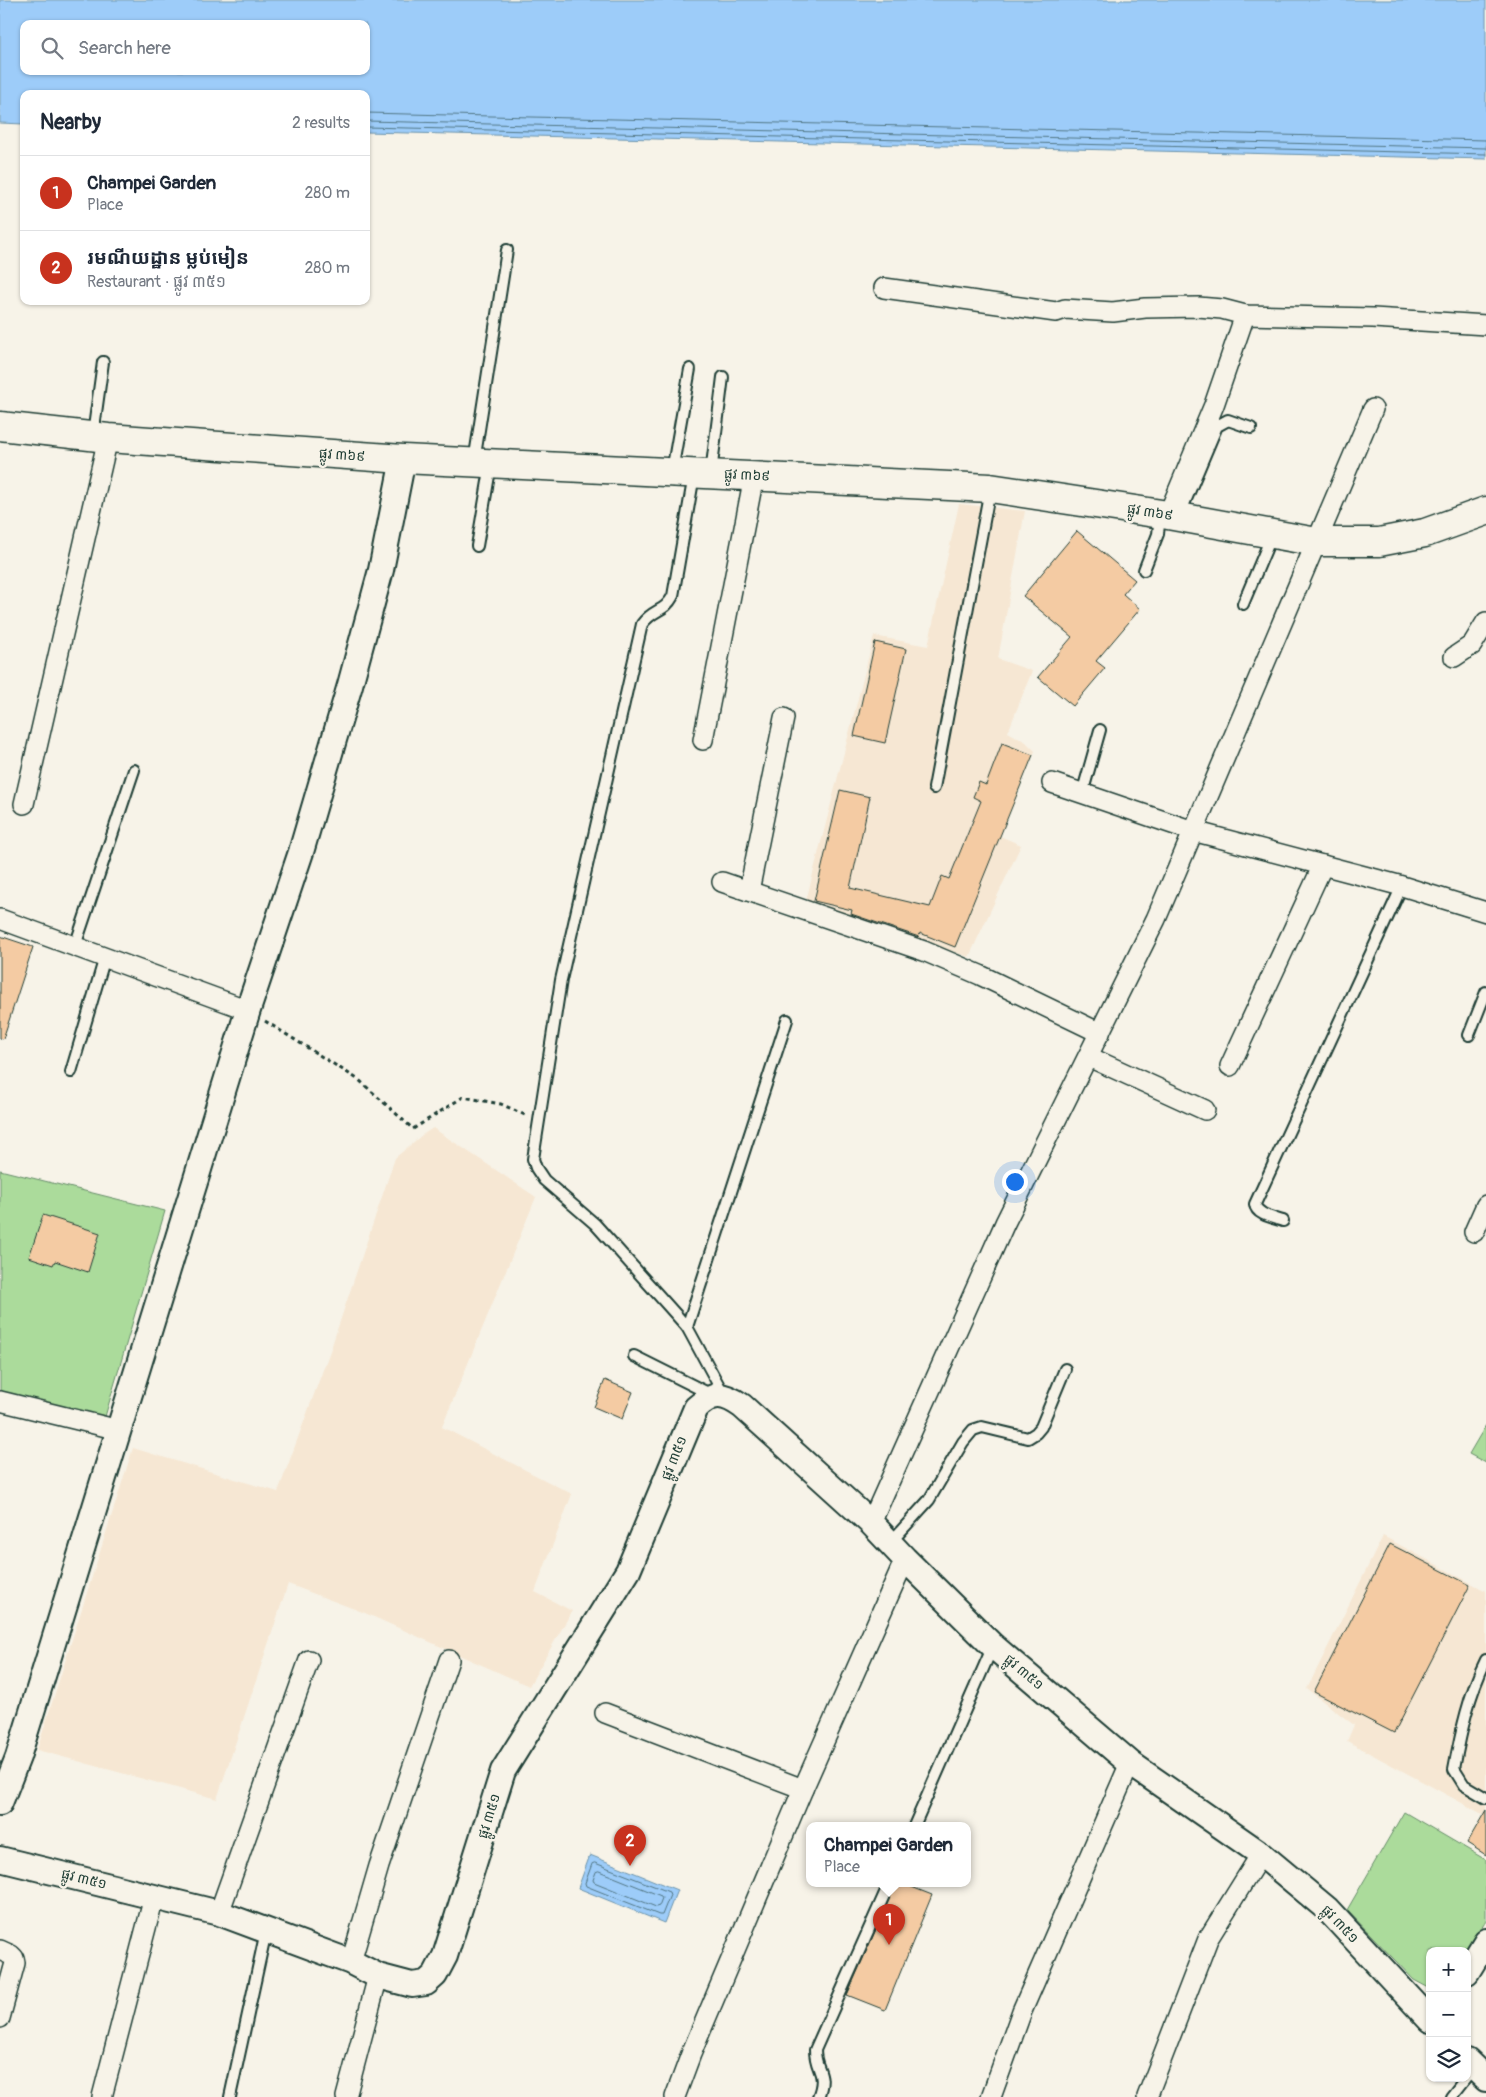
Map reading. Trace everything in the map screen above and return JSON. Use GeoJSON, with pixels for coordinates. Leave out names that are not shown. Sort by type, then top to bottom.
{"type":"FeatureCollection","features":[{"type":"Feature","properties":{"kind":"main road","name":"ផ្លូវ ៣៦៩"},"geometry":{"type":"LineString","coordinates":[[0,426],[101,437],[403,459],[990,488],[1169,515],[1317,542],[1379,542],[1425,533],[1486,511]]}},
{"type":"Feature","properties":{"kind":"street"},"geometry":{"type":"LineString","coordinates":[[884,288],[1056,312],[1065,310],[1113,312],[1145,308],[1198,307],[1222,309],[1246,315],[1373,318],[1486,325]]}},
{"type":"Feature","properties":{"kind":"street"},"geometry":{"type":"LineString","coordinates":[[1169,515],[1214,405],[1246,315]]}},
{"type":"Feature","properties":{"kind":"street"},"geometry":{"type":"LineString","coordinates":[[871,1523],[1005,1223],[1156,919],[1373,409]]}},
{"type":"Feature","properties":{"kind":"street"},"geometry":{"type":"LineString","coordinates":[[24,804],[101,437]]}},
{"type":"Feature","properties":{"kind":"street"},"geometry":{"type":"LineString","coordinates":[[0,1803],[21,1748],[248,1010],[301,852],[350,685],[381,570],[403,459]]}},
{"type":"Feature","properties":{"kind":"street"},"geometry":{"type":"LineString","coordinates":[[703,740],[754,476]]}},
{"type":"Feature","properties":{"kind":"street"},"geometry":{"type":"LineString","coordinates":[[1454,658],[1472,645],[1486,622]]}},
{"type":"Feature","properties":{"kind":"street"},"geometry":{"type":"LineString","coordinates":[[749,891],[784,718]]}},
{"type":"Feature","properties":{"kind":"street"},"geometry":{"type":"LineString","coordinates":[[1052,783],[1193,831],[1485,909]]}},
{"type":"Feature","properties":{"kind":"street"},"geometry":{"type":"LineString","coordinates":[[1230,1066],[1323,865]]}},
{"type":"Feature","properties":{"kind":"street"},"geometry":{"type":"LineString","coordinates":[[722,882],[924,951],[980,975],[1100,1033]]}},
{"type":"Feature","properties":{"kind":"street"},"geometry":{"type":"LineString","coordinates":[[0,919],[248,1010]]}},
{"type":"Feature","properties":{"kind":"street"},"geometry":{"type":"LineString","coordinates":[[1088,1057],[1204,1110]]}},
{"type":"Feature","properties":{"kind":"street"},"geometry":{"type":"LineString","coordinates":[[1474,1232],[1486,1204]]}},
{"type":"Feature","properties":{"kind":"street","name":"ផ្លូវ ៣៥១"},"geometry":{"type":"LineString","coordinates":[[0,1859],[219,1913],[351,1962],[378,1976],[412,1985],[426,1983],[435,1975],[445,1956],[503,1771],[628,1571],[696,1408],[704,1400],[719,1396],[742,1406],[871,1523],[993,1646],[1130,1762],[1260,1854],[1327,1909],[1426,2016]]}},
{"type":"Feature","properties":{"kind":"street"},"geometry":{"type":"LineString","coordinates":[[0,1401],[119,1430]]}},
{"type":"Feature","properties":{"kind":"street"},"geometry":{"type":"LineString","coordinates":[[675,2097],[691,2054],[803,1788],[897,1551]]}},
{"type":"Feature","properties":{"kind":"street"},"geometry":{"type":"LineString","coordinates":[[219,1913],[308,1660]]}},
{"type":"Feature","properties":{"kind":"street"},"geometry":{"type":"LineString","coordinates":[[351,1962],[379,1866],[449,1660]]}},
{"type":"Feature","properties":{"kind":"street"},"geometry":{"type":"LineString","coordinates":[[605,1713],[803,1788]]}},
{"type":"Feature","properties":{"kind":"street"},"geometry":{"type":"LineString","coordinates":[[991,2097],[1022,2011],[1130,1762]]}},
{"type":"Feature","properties":{"kind":"street"},"geometry":{"type":"LineString","coordinates":[[1147,2097],[1208,1939],[1260,1854]]}},
{"type":"Feature","properties":{"kind":"street"},"geometry":{"type":"LineString","coordinates":[[102,2097],[154,1896]]}},
{"type":"Feature","properties":{"kind":"street"},"geometry":{"type":"LineString","coordinates":[[1471,1965],[1486,1941]]}},
{"type":"Feature","properties":{"kind":"street"},"geometry":{"type":"LineString","coordinates":[[0,1950],[12,1954],[15,1963],[0,2018]]}},
{"type":"Feature","properties":{"kind":"street"},"geometry":{"type":"LineString","coordinates":[[346,2097],[378,1976]]}},
{"type":"Feature","properties":{"kind":"lane"},"geometry":{"type":"LineString","coordinates":[[477,546],[483,463],[507,250]]}},
{"type":"Feature","properties":{"kind":"lane"},"geometry":{"type":"LineString","coordinates":[[101,437],[103,362]]}},
{"type":"Feature","properties":{"kind":"lane"},"geometry":{"type":"LineString","coordinates":[[690,369],[693,473]]}},
{"type":"Feature","properties":{"kind":"lane"},"geometry":{"type":"LineString","coordinates":[[719,1396],[687,1327],[595,1224],[544,1180],[532,1159],[561,980],[642,624],[649,615],[668,606],[673,596],[693,473],[723,377]]}},
{"type":"Feature","properties":{"kind":"lane"},"geometry":{"type":"LineString","coordinates":[[1144,570],[1158,534],[1217,426],[1228,420],[1251,428]]}},
{"type":"Feature","properties":{"kind":"lane"},"geometry":{"type":"LineString","coordinates":[[934,788],[990,488]]}},
{"type":"Feature","properties":{"kind":"lane"},"geometry":{"type":"LineString","coordinates":[[1243,604],[1272,534]]}},
{"type":"Feature","properties":{"kind":"lane"},"geometry":{"type":"LineString","coordinates":[[1082,794],[1100,730]]}},
{"type":"Feature","properties":{"kind":"lane"},"geometry":{"type":"LineString","coordinates":[[75,946],[134,770]]}},
{"type":"Feature","properties":{"kind":"lane"},"geometry":{"type":"LineString","coordinates":[[1283,1221],[1259,1212],[1255,1204],[1402,886]]}},
{"type":"Feature","properties":{"kind":"lane"},"geometry":{"type":"LineString","coordinates":[[71,1072],[105,957]]}},
{"type":"Feature","properties":{"kind":"lane"},"geometry":{"type":"LineString","coordinates":[[1469,1035],[1486,992]]}},
{"type":"Feature","properties":{"kind":"lane"},"geometry":{"type":"LineString","coordinates":[[687,1327],[787,1020]]}},
{"type":"Feature","properties":{"kind":"lane"},"geometry":{"type":"LineString","coordinates":[[634,1356],[719,1396]]}},
{"type":"Feature","properties":{"kind":"lane"},"geometry":{"type":"LineString","coordinates":[[897,1551],[963,1442],[973,1430],[982,1427],[1028,1438],[1036,1433],[1041,1427],[1065,1369]]}},
{"type":"Feature","properties":{"kind":"lane"},"geometry":{"type":"LineString","coordinates":[[916,1822],[993,1646]]}},
{"type":"Feature","properties":{"kind":"lane"},"geometry":{"type":"LineString","coordinates":[[1486,1660],[1474,1683],[1454,1769],[1464,1785],[1486,1798]]}},
{"type":"Feature","properties":{"kind":"lane"},"geometry":{"type":"LineString","coordinates":[[818,2097],[823,2081],[815,2058],[815,2050],[888,1887]]}},
{"type":"Feature","properties":{"kind":"lane"},"geometry":{"type":"LineString","coordinates":[[230,2097],[266,1931]]}},
{"type":"Feature","properties":{"kind":"lane"},"geometry":{"type":"LineString","coordinates":[[1451,2097],[1472,2073]]}},
{"type":"Feature","properties":{"kind":"path"},"geometry":{"type":"LineString","coordinates":[[248,1010],[359,1080],[412,1129],[463,1097],[501,1104],[539,1121]]}},
{"type":"Feature","properties":{"kind":"shaded area"},"geometry":{"type":"Polygon","coordinates":[[[959,504],[1025,511],[998,659],[1032,671],[1008,732],[1026,742],[1035,751],[1000,836],[1021,845],[969,957],[806,901],[874,636],[928,646],[959,504]]]}},
{"type":"Feature","properties":{"kind":"shaded area"},"geometry":{"type":"Polygon","coordinates":[[[433,1128],[536,1197],[442,1427],[572,1494],[535,1592],[572,1611],[529,1686],[365,1613],[288,1584],[217,1799],[37,1750],[133,1448],[278,1492],[330,1351],[395,1158],[433,1128]]]}},
{"type":"Feature","properties":{"kind":"shaded area"},"geometry":{"type":"Polygon","coordinates":[[[1383,1536],[1486,1591],[1486,1816],[1347,1741],[1354,1725],[1307,1689],[1383,1536]]]}},
{"type":"Feature","properties":{"kind":"green space"},"geometry":{"type":"Polygon","coordinates":[[[0,1170],[165,1211],[104,1420],[0,1392],[0,1170]]]}},
{"type":"Feature","properties":{"kind":"green space"},"geometry":{"type":"Polygon","coordinates":[[[1486,1425],[1486,1463],[1469,1454],[1486,1425]]]}},
{"type":"Feature","properties":{"kind":"green space"},"geometry":{"type":"Polygon","coordinates":[[[1404,1812],[1486,1860],[1486,1921],[1470,1947],[1426,1947],[1426,1986],[1414,1980],[1347,1910],[1404,1812]]]}},
{"type":"Feature","properties":{"kind":"water"},"geometry":{"type":"Polygon","coordinates":[[[0,0],[1486,0],[1486,159],[370,132],[370,90],[20,90],[20,124],[0,123],[0,0]]]}},
{"type":"Feature","properties":{"kind":"water"},"geometry":{"type":"Polygon","coordinates":[[[590,1855],[677,1890],[664,1923],[578,1888],[590,1855]]]}},
{"type":"Feature","properties":{"kind":"building"},"geometry":{"type":"Polygon","coordinates":[[[1077,531],[1135,580],[1123,594],[1140,609],[1096,661],[1105,668],[1073,706],[1038,677],[1072,637],[1023,596],[1077,531]]]}},
{"type":"Feature","properties":{"kind":"building"},"geometry":{"type":"Polygon","coordinates":[[[875,642],[906,649],[885,743],[854,736],[875,642]]]}},
{"type":"Feature","properties":{"kind":"building"},"geometry":{"type":"Polygon","coordinates":[[[1002,743],[1033,755],[955,947],[920,933],[919,937],[851,914],[852,910],[814,901],[840,790],[870,797],[850,888],[930,907],[942,876],[949,879],[981,801],[973,797],[979,782],[986,785],[1002,743]]]}},
{"type":"Feature","properties":{"kind":"building"},"geometry":{"type":"Polygon","coordinates":[[[0,936],[33,947],[3,1039],[0,1038],[0,936]]]}},
{"type":"Feature","properties":{"kind":"building"},"geometry":{"type":"Polygon","coordinates":[[[43,1215],[100,1233],[88,1272],[55,1261],[53,1265],[29,1257],[43,1215]]]}},
{"type":"Feature","properties":{"kind":"building"},"geometry":{"type":"Polygon","coordinates":[[[605,1380],[633,1392],[622,1419],[594,1407],[605,1380]]]}},
{"type":"Feature","properties":{"kind":"building"},"geometry":{"type":"Polygon","coordinates":[[[1390,1544],[1470,1585],[1394,1733],[1314,1692],[1390,1544]]]}},
{"type":"Feature","properties":{"kind":"building"},"geometry":{"type":"Polygon","coordinates":[[[1486,1810],[1486,1855],[1467,1843],[1486,1810]]]}},
{"type":"Feature","properties":{"kind":"building"},"geometry":{"type":"Polygon","coordinates":[[[895,1887],[912,1887],[932,1895],[885,2010],[847,1995],[895,1887]]]}},
{"type":"Feature","properties":{"kind":"place","name":"រមណីយដ្ឋាន ម្លប់មៀន"},"geometry":{"type":"Point","coordinates":[630,1866]}},
{"type":"Feature","properties":{"kind":"place","name":"Champei Garden"},"geometry":{"type":"Point","coordinates":[889,1945]}}]}
